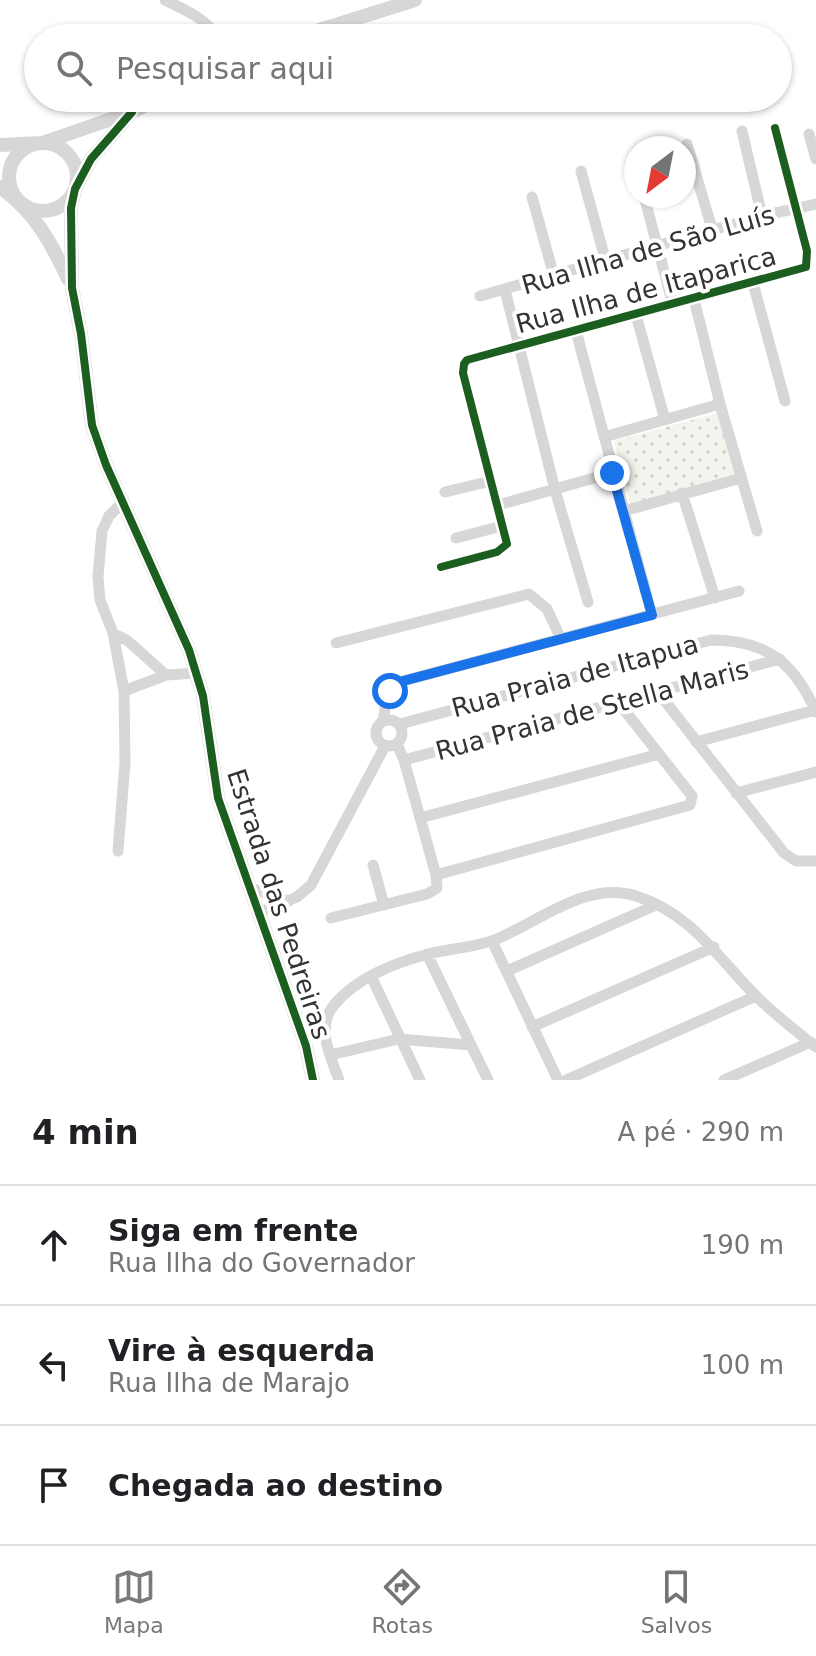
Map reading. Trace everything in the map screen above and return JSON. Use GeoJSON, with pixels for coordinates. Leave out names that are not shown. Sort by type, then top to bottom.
{"type":"FeatureCollection","features":[{"type":"Feature","properties":{"kind":"street"},"geometry":{"type":"LineString","coordinates":[[165,0],[207,24]]}},
{"type":"Feature","properties":{"kind":"street"},"geometry":{"type":"LineString","coordinates":[[339,24],[415,0]]}},
{"type":"Feature","properties":{"kind":"street"},"geometry":{"type":"LineString","coordinates":[[23,205],[11,188],[10,167],[22,150],[132,112]]}},
{"type":"Feature","properties":{"kind":"street"},"geometry":{"type":"LineString","coordinates":[[0,187],[23,205],[43,211],[63,205],[91,159],[132,112]]}},
{"type":"Feature","properties":{"kind":"street","name":"Rua Ilha de Itaparica"},"geometry":{"type":"LineString","coordinates":[[491,481],[464,376],[464,364],[469,359],[753,283],[807,265],[807,251],[775,128]]}},
{"type":"Feature","properties":{"kind":"street"},"geometry":{"type":"LineString","coordinates":[[742,131],[762,216]]}},
{"type":"Feature","properties":{"kind":"street"},"geometry":{"type":"LineString","coordinates":[[809,134],[816,159]]}},
{"type":"Feature","properties":{"kind":"street"},"geometry":{"type":"LineString","coordinates":[[0,145],[42,143],[63,149],[76,167],[75,189]]}},
{"type":"Feature","properties":{"kind":"street"},"geometry":{"type":"LineString","coordinates":[[581,171],[606,262]]}},
{"type":"Feature","properties":{"kind":"street"},"geometry":{"type":"LineString","coordinates":[[696,174],[713,232]]}},
{"type":"Feature","properties":{"kind":"street","name":"Estrada das Pedreiras"},"geometry":{"type":"LineString","coordinates":[[75,189],[71,208],[72,288],[92,425],[106,465],[179,624],[197,673],[218,798],[306,1046],[313,1080]]}},
{"type":"Feature","properties":{"kind":"street"},"geometry":{"type":"LineString","coordinates":[[532,197],[554,276]]}},
{"type":"Feature","properties":{"kind":"street","name":"Rua Ilha de São Luís"},"geometry":{"type":"LineString","coordinates":[[480,296],[762,216],[816,204]]}},
{"type":"Feature","properties":{"kind":"street","name":"Estrada das Pedreiras"},"geometry":{"type":"LineString","coordinates":[[23,205],[46,234],[72,288]]}},
{"type":"Feature","properties":{"kind":"street"},"geometry":{"type":"LineString","coordinates":[[648,208],[673,305]]}},
{"type":"Feature","properties":{"kind":"street"},"geometry":{"type":"LineString","coordinates":[[753,283],[785,401]]}},
{"type":"Feature","properties":{"kind":"street"},"geometry":{"type":"LineString","coordinates":[[505,290],[555,490],[588,602]]}},
{"type":"Feature","properties":{"kind":"street"},"geometry":{"type":"LineString","coordinates":[[694,299],[720,404],[757,531]]}},
{"type":"Feature","properties":{"kind":"street"},"geometry":{"type":"LineString","coordinates":[[636,315],[665,420]]}},
{"type":"Feature","properties":{"kind":"street"},"geometry":{"type":"LineString","coordinates":[[576,331],[652,615]]}},
{"type":"Feature","properties":{"kind":"street"},"geometry":{"type":"LineString","coordinates":[[604,437],[720,404]]}},
{"type":"Feature","properties":{"kind":"street"},"geometry":{"type":"LineString","coordinates":[[498,505],[612,473]]}},
{"type":"Feature","properties":{"kind":"street"},"geometry":{"type":"LineString","coordinates":[[624,511],[741,478]]}},
{"type":"Feature","properties":{"kind":"street"},"geometry":{"type":"LineString","coordinates":[[441,567],[502,550],[507,544],[491,481],[445,492]]}},
{"type":"Feature","properties":{"kind":"street"},"geometry":{"type":"LineString","coordinates":[[682,493],[715,598]]}},
{"type":"Feature","properties":{"kind":"street"},"geometry":{"type":"LineString","coordinates":[[118,851],[125,763],[124,691],[113,633],[100,600],[98,577],[102,531],[109,516],[123,502]]}},
{"type":"Feature","properties":{"kind":"street"},"geometry":{"type":"LineString","coordinates":[[456,538],[504,530]]}},
{"type":"Feature","properties":{"kind":"street"},"geometry":{"type":"LineString","coordinates":[[385,746],[376,736],[377,727],[383,721],[387,696],[398,683],[739,591]]}},
{"type":"Feature","properties":{"kind":"street"},"geometry":{"type":"LineString","coordinates":[[336,643],[529,594],[547,609],[561,639]]}},
{"type":"Feature","properties":{"kind":"street"},"geometry":{"type":"LineString","coordinates":[[113,633],[128,641],[166,675]]}},
{"type":"Feature","properties":{"kind":"street","name":"Rua Praia de Itapua"},"geometry":{"type":"LineString","coordinates":[[400,724],[700,641],[722,640],[756,645],[780,659],[796,676],[816,711]]}},
{"type":"Feature","properties":{"kind":"street","name":"Rua Praia de Stella Maris"},"geometry":{"type":"LineString","coordinates":[[404,760],[780,659]]}},
{"type":"Feature","properties":{"kind":"street"},"geometry":{"type":"LineString","coordinates":[[124,691],[166,675],[197,673]]}},
{"type":"Feature","properties":{"kind":"street"},"geometry":{"type":"LineString","coordinates":[[657,691],[784,853],[796,861],[816,861]]}},
{"type":"Feature","properties":{"kind":"street"},"geometry":{"type":"LineString","coordinates":[[436,875],[688,807],[693,802],[692,796],[618,702]]}},
{"type":"Feature","properties":{"kind":"street"},"geometry":{"type":"LineString","coordinates":[[696,742],[816,711]]}},
{"type":"Feature","properties":{"kind":"street"},"geometry":{"type":"LineString","coordinates":[[383,721],[392,720],[400,724],[403,737],[397,744],[385,746]]}},
{"type":"Feature","properties":{"kind":"street"},"geometry":{"type":"LineString","coordinates":[[331,918],[434,891],[437,886],[397,744]]}},
{"type":"Feature","properties":{"kind":"street"},"geometry":{"type":"LineString","coordinates":[[260,912],[289,901],[311,885],[385,746]]}},
{"type":"Feature","properties":{"kind":"street"},"geometry":{"type":"LineString","coordinates":[[420,818],[659,754]]}},
{"type":"Feature","properties":{"kind":"street"},"geometry":{"type":"LineString","coordinates":[[736,793],[816,772]]}},
{"type":"Feature","properties":{"kind":"street"},"geometry":{"type":"LineString","coordinates":[[373,865],[384,905]]}},
{"type":"Feature","properties":{"kind":"street"},"geometry":{"type":"LineString","coordinates":[[251,888],[289,901]]}},
{"type":"Feature","properties":{"kind":"street"},"geometry":{"type":"LineString","coordinates":[[339,1080],[325,1042],[327,1021],[333,1006],[371,976],[427,954],[492,941],[589,895],[625,893],[656,905],[689,926],[714,947],[756,996],[813,1044],[724,1080]]}},
{"type":"Feature","properties":{"kind":"street"},"geometry":{"type":"LineString","coordinates":[[507,971],[656,905]]}},
{"type":"Feature","properties":{"kind":"street"},"geometry":{"type":"LineString","coordinates":[[492,941],[558,1080]]}},
{"type":"Feature","properties":{"kind":"street"},"geometry":{"type":"LineString","coordinates":[[532,1027],[714,947]]}},
{"type":"Feature","properties":{"kind":"street"},"geometry":{"type":"LineString","coordinates":[[427,954],[488,1080]]}},
{"type":"Feature","properties":{"kind":"street"},"geometry":{"type":"LineString","coordinates":[[371,976],[420,1080]]}},
{"type":"Feature","properties":{"kind":"street"},"geometry":{"type":"LineString","coordinates":[[566,1080],[756,996]]}},
{"type":"Feature","properties":{"kind":"street"},"geometry":{"type":"LineString","coordinates":[[330,1055],[399,1039],[471,1045]]}},
{"type":"Feature","properties":{"kind":"street"},"geometry":{"type":"LineString","coordinates":[[306,1046],[325,1042]]}},
{"type":"Feature","properties":{"kind":"shaded area"},"geometry":{"type":"Polygon","coordinates":[[[721,412],[736,473],[631,506],[614,441],[721,412]]]}},
{"type":"Feature","properties":{"kind":"cycle path"},"geometry":{"type":"LineString","coordinates":[[132,112],[91,159],[75,189],[71,208],[72,288],[92,425],[106,465],[189,650],[203,696],[218,798],[306,1046],[313,1080]]}},
{"type":"Feature","properties":{"kind":"cycle path"},"geometry":{"type":"LineString","coordinates":[[441,567],[497,552],[507,544],[463,373],[467,360],[806,267],[807,251],[775,128]]}},
{"type":"Feature","properties":{"kind":"route"},"geometry":{"type":"LineString","coordinates":[[390,691],[403,681],[652,615],[612,473]]}}]}
